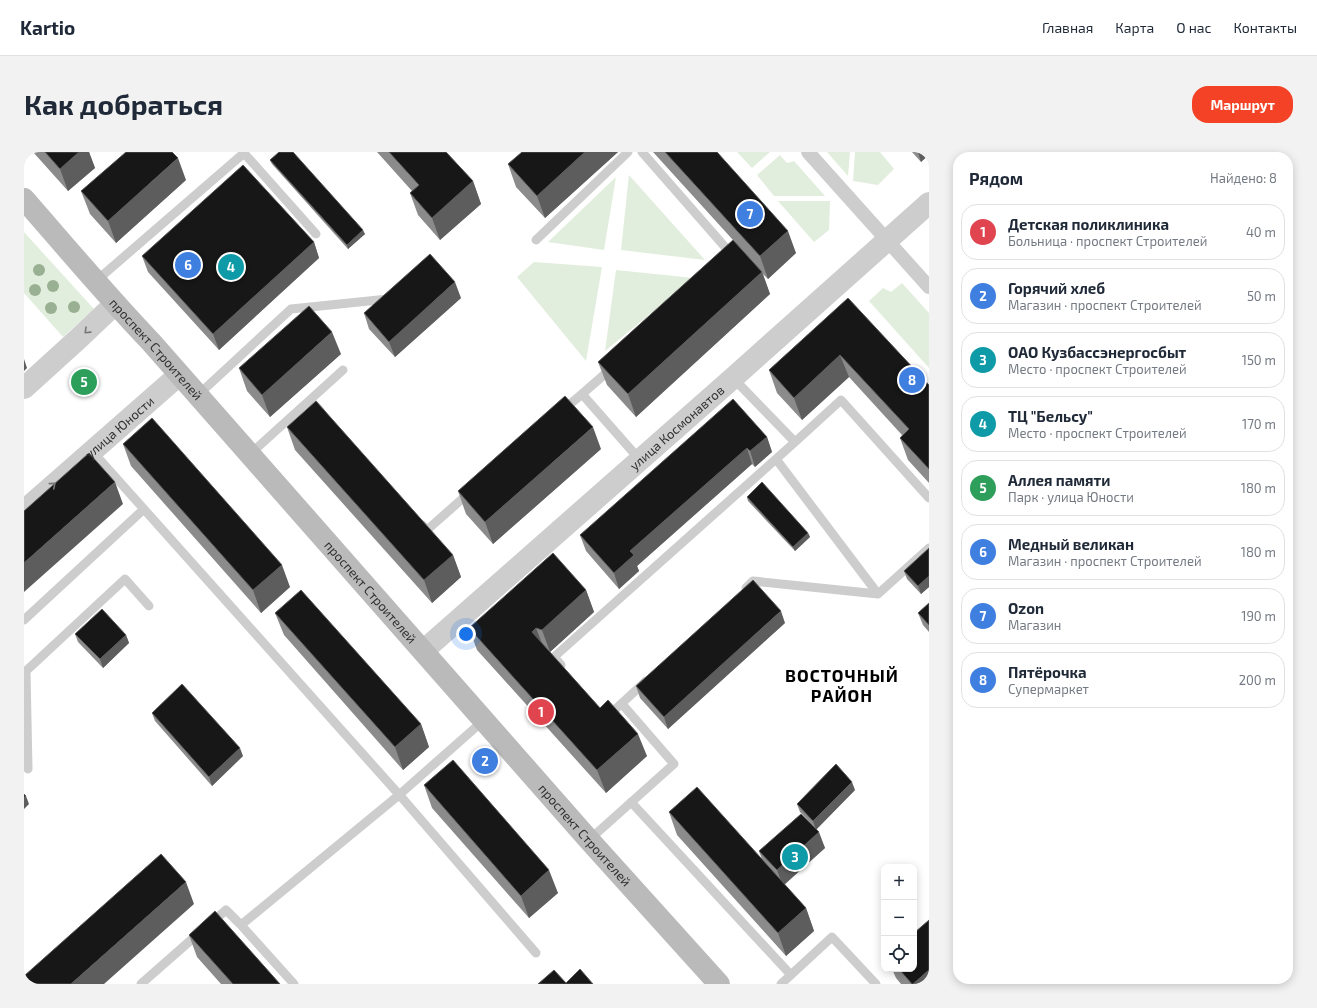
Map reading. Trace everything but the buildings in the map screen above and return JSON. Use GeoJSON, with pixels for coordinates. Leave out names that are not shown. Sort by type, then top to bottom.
{"type":"FeatureCollection","features":[{"type":"Feature","properties":{"kind":"main road","name":"проспект Строителей"},"geometry":{"type":"LineString","coordinates":[[24,199],[115,304],[198,394],[249,455],[589,840],[719,984]]}},
{"type":"Feature","properties":{"kind":"street"},"geometry":{"type":"LineString","coordinates":[[808,152],[929,288]]}},
{"type":"Feature","properties":{"kind":"street","name":"улица Космонавтов"},"geometry":{"type":"LineString","coordinates":[[423,651],[929,203]]}},
{"type":"Feature","properties":{"kind":"street"},"geometry":{"type":"LineString","coordinates":[[24,388],[115,304]]}},
{"type":"Feature","properties":{"kind":"street","name":"улица Юности"},"geometry":{"type":"LineString","coordinates":[[24,510],[179,375]]}},
{"type":"Feature","properties":{"kind":"lane"},"geometry":{"type":"LineString","coordinates":[[536,240],[628,152]]}},
{"type":"Feature","properties":{"kind":"lane"},"geometry":{"type":"LineString","coordinates":[[642,152],[735,259],[731,263]]}},
{"type":"Feature","properties":{"kind":"lane"},"geometry":{"type":"LineString","coordinates":[[96,281],[136,248],[244,153],[316,234]]}},
{"type":"Feature","properties":{"kind":"lane"},"geometry":{"type":"LineString","coordinates":[[198,394],[291,309],[390,299]]}},
{"type":"Feature","properties":{"kind":"lane"},"geometry":{"type":"LineString","coordinates":[[558,415],[622,359]]}},
{"type":"Feature","properties":{"kind":"lane"},"geometry":{"type":"LineString","coordinates":[[249,455],[343,370]]}},
{"type":"Feature","properties":{"kind":"lane"},"geometry":{"type":"LineString","coordinates":[[733,378],[795,442]]}},
{"type":"Feature","properties":{"kind":"lane"},"geometry":{"type":"LineString","coordinates":[[582,394],[640,460]]}},
{"type":"Feature","properties":{"kind":"lane"},"geometry":{"type":"LineString","coordinates":[[310,400],[326,418]]}},
{"type":"Feature","properties":{"kind":"lane"},"geometry":{"type":"LineString","coordinates":[[568,674],[554,657],[841,400],[929,498]]}},
{"type":"Feature","properties":{"kind":"lane"},"geometry":{"type":"LineString","coordinates":[[92,452],[399,795],[536,953]]}},
{"type":"Feature","properties":{"kind":"lane"},"geometry":{"type":"LineString","coordinates":[[776,459],[878,594]]}},
{"type":"Feature","properties":{"kind":"lane"},"geometry":{"type":"LineString","coordinates":[[416,518],[427,530],[475,488]]}},
{"type":"Feature","properties":{"kind":"lane"},"geometry":{"type":"LineString","coordinates":[[24,620],[144,510]]}},
{"type":"Feature","properties":{"kind":"lane"},"geometry":{"type":"LineString","coordinates":[[742,592],[753,582],[878,594],[929,548]]}},
{"type":"Feature","properties":{"kind":"lane"},"geometry":{"type":"LineString","coordinates":[[28,769],[25,672],[125,579],[149,606]]}},
{"type":"Feature","properties":{"kind":"lane"},"geometry":{"type":"LineString","coordinates":[[602,712],[607,717],[650,677]]}},
{"type":"Feature","properties":{"kind":"lane"},"geometry":{"type":"LineString","coordinates":[[589,840],[674,764],[622,704]]}},
{"type":"Feature","properties":{"kind":"lane"},"geometry":{"type":"LineString","coordinates":[[241,925],[399,795],[484,720]]}},
{"type":"Feature","properties":{"kind":"lane"},"geometry":{"type":"LineString","coordinates":[[631,802],[791,975]]}},
{"type":"Feature","properties":{"kind":"lane"},"geometry":{"type":"LineString","coordinates":[[141,984],[226,910],[294,984]]}},
{"type":"Feature","properties":{"kind":"lane"},"geometry":{"type":"LineString","coordinates":[[781,984],[832,937],[876,984]]}},
{"type":"Feature","properties":{"kind":"green space"},"geometry":{"type":"Polygon","coordinates":[[[737,152],[770,152],[752,168],[737,152]]]}},
{"type":"Feature","properties":{"kind":"green space"},"geometry":{"type":"Polygon","coordinates":[[[827,152],[850,152],[848,176],[827,152]]]}},
{"type":"Feature","properties":{"kind":"green space"},"geometry":{"type":"Polygon","coordinates":[[[855,152],[880,152],[894,169],[878,185],[853,181],[855,152]]]}},
{"type":"Feature","properties":{"kind":"green space"},"geometry":{"type":"Polygon","coordinates":[[[780,155],[787,163],[794,161],[825,196],[774,196],[757,175],[780,155]]]}},
{"type":"Feature","properties":{"kind":"green space"},"geometry":{"type":"Polygon","coordinates":[[[629,175],[705,260],[621,250],[629,175]]]}},
{"type":"Feature","properties":{"kind":"green space"},"geometry":{"type":"Polygon","coordinates":[[[616,177],[604,250],[548,242],[616,177]]]}},
{"type":"Feature","properties":{"kind":"green space"},"geometry":{"type":"Polygon","coordinates":[[[778,201],[830,201],[829,230],[814,242],[778,201]]]}},
{"type":"Feature","properties":{"kind":"green space"},"geometry":{"type":"Polygon","coordinates":[[[24,232],[94,309],[63,337],[24,293],[24,232]]]}},
{"type":"Feature","properties":{"kind":"green space"},"geometry":{"type":"Polygon","coordinates":[[[534,262],[602,267],[586,361],[517,277],[534,262]]]}},
{"type":"Feature","properties":{"kind":"green space"},"geometry":{"type":"Polygon","coordinates":[[[616,270],[694,278],[605,351],[616,270]]]}},
{"type":"Feature","properties":{"kind":"green space"},"geometry":{"type":"Polygon","coordinates":[[[902,283],[929,313],[929,368],[869,301],[883,288],[891,292],[902,283]]]}},
{"type":"Feature","properties":{"kind":"place","name":"Ozon"},"geometry":{"type":"Point","coordinates":[750,214]}},
{"type":"Feature","properties":{"kind":"place","name":"Медный великан"},"geometry":{"type":"Point","coordinates":[188,265]}},
{"type":"Feature","properties":{"kind":"place","name":"ТЦ \"Бельсу\""},"geometry":{"type":"Point","coordinates":[231,267]}},
{"type":"Feature","properties":{"kind":"place","name":"Пятёрочка"},"geometry":{"type":"Point","coordinates":[912,380]}},
{"type":"Feature","properties":{"kind":"place","name":"Аллея памяти"},"geometry":{"type":"Point","coordinates":[84,382]}},
{"type":"Feature","properties":{"kind":"place","name":"Детская поликлиника"},"geometry":{"type":"Point","coordinates":[541,712]}},
{"type":"Feature","properties":{"kind":"place","name":"Горячий хлеб"},"geometry":{"type":"Point","coordinates":[485,761]}},
{"type":"Feature","properties":{"kind":"place","name":"ОАО Кузбассэнергосбыт"},"geometry":{"type":"Point","coordinates":[795,857]}},
{"type":"Feature","properties":{"kind":"district","name":"ВОСТОЧНЫЙ РАЙОН"},"geometry":{"type":"Point","coordinates":[842,685]}}]}
